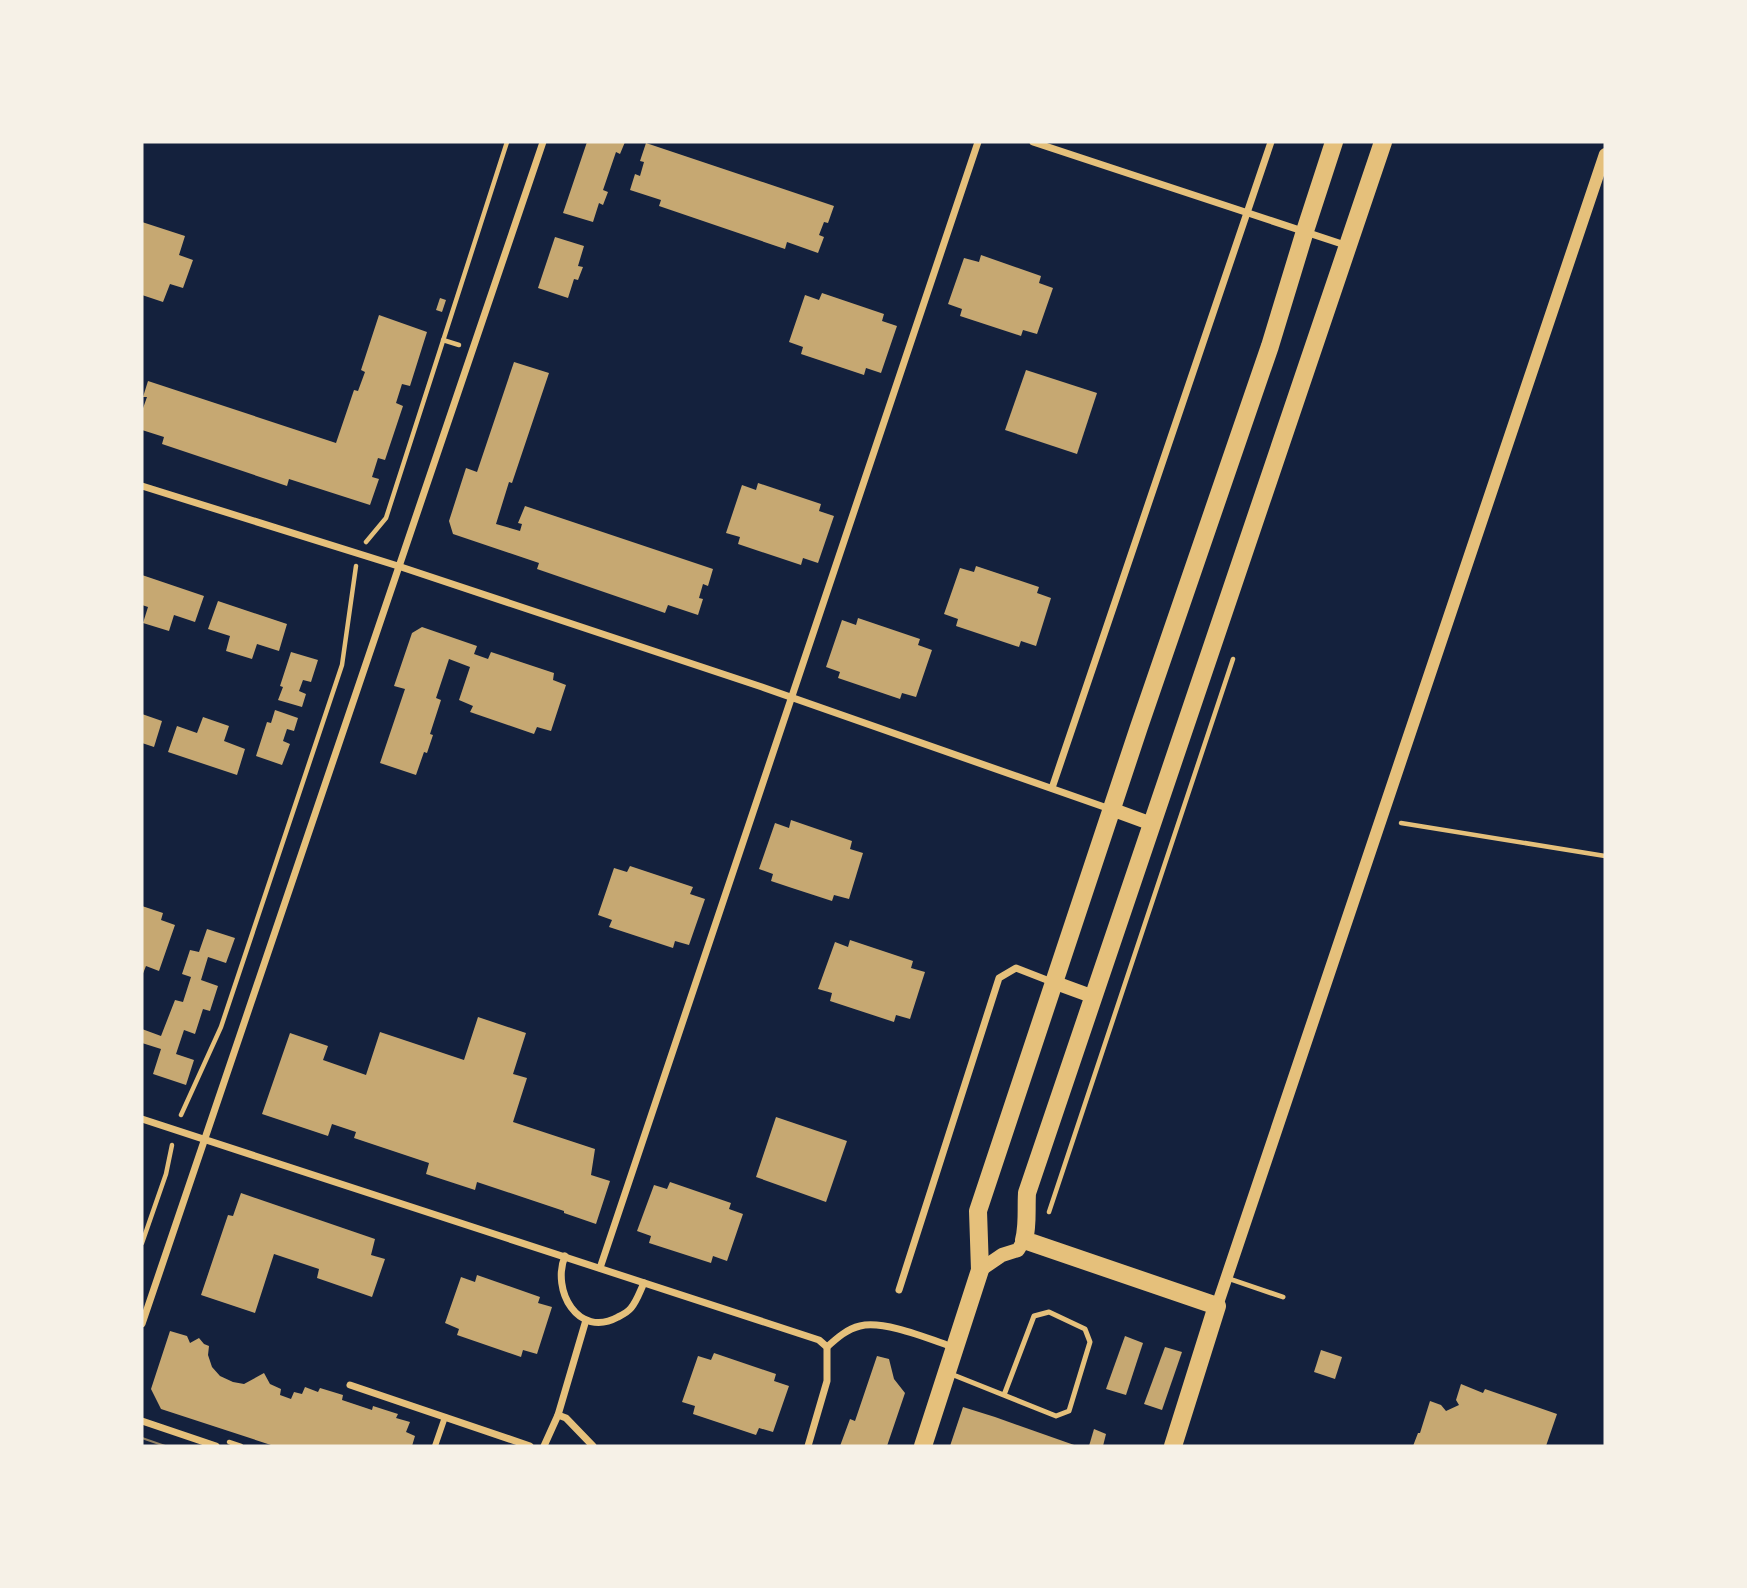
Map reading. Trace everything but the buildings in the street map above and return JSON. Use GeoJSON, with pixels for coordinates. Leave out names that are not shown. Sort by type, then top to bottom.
{"type":"FeatureCollection","features":[{"type":"Feature","properties":{"kind":"main road"},"geometry":{"type":"LineString","coordinates":[[923,1446],[980,1269],[978,1211],[1052,982],[1270,346],[1334,142]]}},
{"type":"Feature","properties":{"kind":"main road"},"geometry":{"type":"LineString","coordinates":[[1031,1243],[1025,1212],[1027,1194],[1383,142]]}},
{"type":"Feature","properties":{"kind":"main road"},"geometry":{"type":"LineString","coordinates":[[1111,809],[1152,824]]}},
{"type":"Feature","properties":{"kind":"main road"},"geometry":{"type":"LineString","coordinates":[[1052,982],[1094,997]]}},
{"type":"Feature","properties":{"kind":"main road"},"geometry":{"type":"LineString","coordinates":[[980,1269],[1002,1255],[1031,1243],[1217,1306],[1173,1446]]}},
{"type":"Feature","properties":{"kind":"street"},"geometry":{"type":"LineString","coordinates":[[142,1324],[543,142]]}},
{"type":"Feature","properties":{"kind":"street"},"geometry":{"type":"LineString","coordinates":[[600,1268],[978,142]]}},
{"type":"Feature","properties":{"kind":"street"},"geometry":{"type":"LineString","coordinates":[[1033,142],[1349,246]]}},
{"type":"Feature","properties":{"kind":"street"},"geometry":{"type":"LineString","coordinates":[[1052,788],[1270,142]]}},
{"type":"Feature","properties":{"kind":"street"},"geometry":{"type":"LineString","coordinates":[[1217,1306],[1605,154]]}},
{"type":"Feature","properties":{"kind":"street"},"geometry":{"type":"LineString","coordinates":[[142,486],[398,566],[792,697],[1111,809]]}},
{"type":"Feature","properties":{"kind":"street"},"geometry":{"type":"LineString","coordinates":[[899,1290],[999,978],[1016,968],[1052,982]]}},
{"type":"Feature","properties":{"kind":"street"},"geometry":{"type":"LineString","coordinates":[[142,1119],[819,1340],[827,1347],[827,1381],[807,1446]]}},
{"type":"Feature","properties":{"kind":"street"},"geometry":{"type":"LineString","coordinates":[[565,1256],[561,1274],[564,1298],[573,1310],[586,1320],[599,1323],[614,1320],[630,1310],[644,1283]]}},
{"type":"Feature","properties":{"kind":"street"},"geometry":{"type":"LineString","coordinates":[[544,1446],[547,1445],[558,1415],[586,1320]]}},
{"type":"Feature","properties":{"kind":"street"},"geometry":{"type":"LineString","coordinates":[[827,1347],[846,1331],[862,1325],[886,1327],[955,1348]]}},
{"type":"Feature","properties":{"kind":"street"},"geometry":{"type":"LineString","coordinates":[[350,1385],[530,1446]]}},
{"type":"Feature","properties":{"kind":"street"},"geometry":{"type":"LineString","coordinates":[[558,1415],[566,1418],[593,1446]]}},
{"type":"Feature","properties":{"kind":"street"},"geometry":{"type":"LineString","coordinates":[[435,1446],[445,1417]]}},
{"type":"Feature","properties":{"kind":"street"},"geometry":{"type":"LineString","coordinates":[[142,1421],[216,1446]]}},
{"type":"Feature","properties":{"kind":"lane"},"geometry":{"type":"LineString","coordinates":[[1227,1278],[1283,1297]]}},
{"type":"Feature","properties":{"kind":"lane"},"geometry":{"type":"LineString","coordinates":[[948,1373],[1056,1416],[1069,1410],[1090,1342],[1085,1329],[1049,1312],[1034,1316],[1004,1395]]}},
{"type":"Feature","properties":{"kind":"path"},"geometry":{"type":"LineString","coordinates":[[364,544],[386,518],[507,142]]}},
{"type":"Feature","properties":{"kind":"path"},"geometry":{"type":"LineString","coordinates":[[170,1113],[183,1115],[221,1027],[342,665],[356,565]]}},
{"type":"Feature","properties":{"kind":"path"},"geometry":{"type":"LineString","coordinates":[[1031,1243],[1234,655]]}},
{"type":"Feature","properties":{"kind":"path"},"geometry":{"type":"LineString","coordinates":[[1401,822],[1605,856]]}},
{"type":"Feature","properties":{"kind":"path"},"geometry":{"type":"LineString","coordinates":[[142,1243],[166,1174],[173,1143],[161,1138]]}},
{"type":"Feature","properties":{"kind":"tram line"},"geometry":{"type":"LineString","coordinates":[[142,1438],[165,1446]]}}]}
